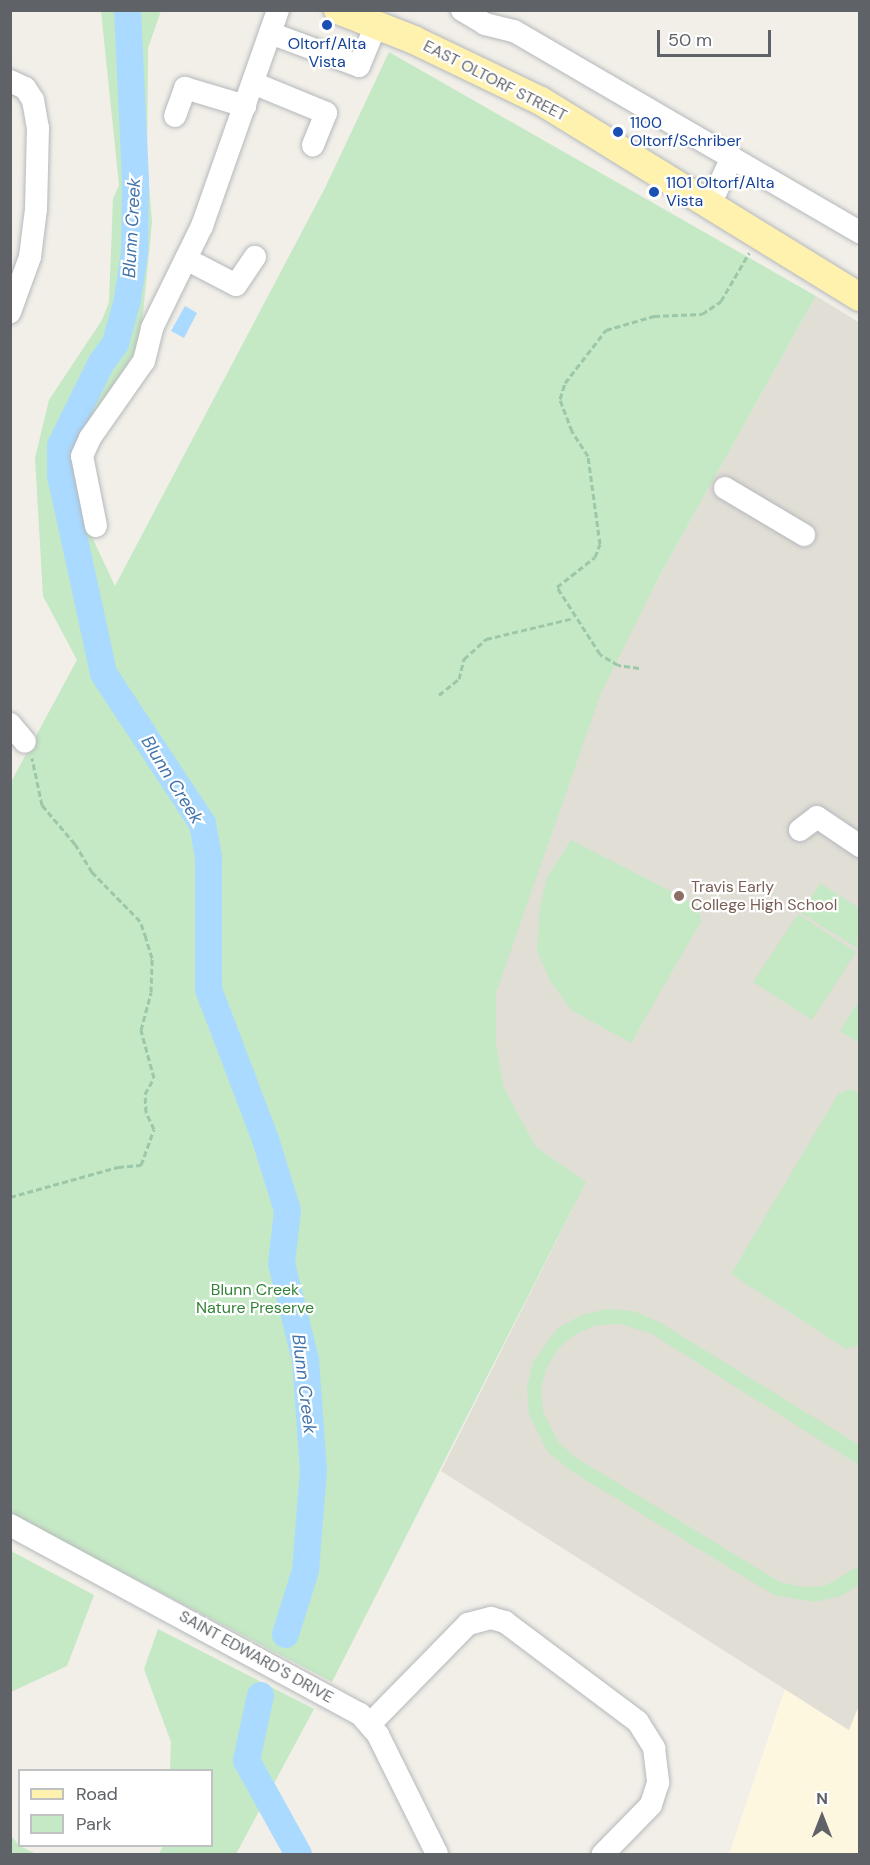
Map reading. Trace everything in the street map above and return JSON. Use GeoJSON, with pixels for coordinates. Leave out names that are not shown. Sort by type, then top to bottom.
{"type":"FeatureCollection","features":[{"type":"Feature","properties":{"kind":"main road","name":"EAST OLTORF STREET"},"geometry":{"type":"LineString","coordinates":[[338,10],[376,25],[541,101],[709,207],[860,297]]}},
{"type":"Feature","properties":{"kind":"street"},"geometry":{"type":"LineString","coordinates":[[96,526],[82,456],[90,438],[144,361],[152,328],[202,226],[278,10]]}},
{"type":"Feature","properties":{"kind":"street"},"geometry":{"type":"LineString","coordinates":[[462,10],[485,24],[514,31],[860,232]]}},
{"type":"Feature","properties":{"kind":"street"},"geometry":{"type":"LineString","coordinates":[[270,33],[359,66],[376,25]]}},
{"type":"Feature","properties":{"kind":"street"},"geometry":{"type":"LineString","coordinates":[[10,81],[25,88],[33,99],[38,128],[36,209],[30,257],[10,312]]}},
{"type":"Feature","properties":{"kind":"street"},"geometry":{"type":"LineString","coordinates":[[253,83],[326,113],[313,146]]}},
{"type":"Feature","properties":{"kind":"street"},"geometry":{"type":"LineString","coordinates":[[175,116],[185,88],[245,106]]}},
{"type":"Feature","properties":{"kind":"street"},"geometry":{"type":"LineString","coordinates":[[709,207],[732,157]]}},
{"type":"Feature","properties":{"kind":"street"},"geometry":{"type":"LineString","coordinates":[[186,259],[236,285],[255,257]]}},
{"type":"Feature","properties":{"kind":"street"},"geometry":{"type":"LineString","coordinates":[[725,488],[804,535]]}},
{"type":"Feature","properties":{"kind":"street"},"geometry":{"type":"LineString","coordinates":[[10,724],[25,742]]}},
{"type":"Feature","properties":{"kind":"street"},"geometry":{"type":"LineString","coordinates":[[800,830],[817,817],[860,846]]}},
{"type":"Feature","properties":{"kind":"street","name":"SAINT EDWARD'S DRIVE"},"geometry":{"type":"LineString","coordinates":[[10,1525],[279,1668],[370,1724]]}},
{"type":"Feature","properties":{"kind":"street"},"geometry":{"type":"LineString","coordinates":[[437,1854],[370,1724],[468,1624],[491,1618],[505,1622],[638,1722],[654,1748],[657,1783],[651,1805],[603,1854]]}},
{"type":"Feature","properties":{"kind":"path"},"geometry":{"type":"LineString","coordinates":[[639,668],[618,664],[600,654],[574,618],[557,587],[596,557],[600,544],[588,456],[572,430],[560,399],[565,383],[606,330],[654,316],[702,314],[721,301],[749,253]]}},
{"type":"Feature","properties":{"kind":"path"},"geometry":{"type":"LineString","coordinates":[[439,695],[459,679],[464,659],[486,639],[574,618]]}},
{"type":"Feature","properties":{"kind":"path"},"geometry":{"type":"LineString","coordinates":[[10,1197],[118,1167],[141,1165],[154,1129],[146,1112],[145,1094],[154,1078],[141,1030],[151,992],[152,958],[140,921],[92,872],[75,844],[42,805],[35,766],[25,742]]}},
{"type":"Feature","properties":{"kind":"shaded area","name":"Travis Early College High School"},"geometry":{"type":"Polygon","coordinates":[[[816,296],[860,323],[860,1703],[849,1730],[441,1471],[572,1210],[394,1100],[660,575],[816,296]]]}},
{"type":"Feature","properties":{"kind":"shaded area"},"geometry":{"type":"Polygon","coordinates":[[[785,1689],[848,1730],[859,1703],[859,1854],[729,1854],[785,1689]]]}},
{"type":"Feature","properties":{"kind":"green space","name":"Blunn Creek Nature Preserve"},"geometry":{"type":"Polygon","coordinates":[[[101,11],[161,11],[148,48],[147,159],[152,222],[141,334],[133,355],[91,422],[76,470],[92,537],[115,586],[325,188],[389,52],[816,296],[660,575],[601,693],[496,993],[496,1044],[504,1088],[536,1147],[586,1182],[332,1682],[11,1514],[11,782],[77,660],[43,596],[35,458],[49,400],[102,320],[109,302],[113,199],[119,185],[101,11]]]}},
{"type":"Feature","properties":{"kind":"green space"},"geometry":{"type":"Polygon","coordinates":[[[571,840],[698,905],[701,921],[631,1043],[571,1010],[550,981],[537,951],[539,912],[547,877],[571,840]]]}},
{"type":"Feature","properties":{"kind":"green space"},"geometry":{"type":"Polygon","coordinates":[[[820,883],[859,908],[857,948],[801,913],[820,883]]]}},
{"type":"Feature","properties":{"kind":"green space"},"geometry":{"type":"Polygon","coordinates":[[[798,914],[856,952],[812,1020],[753,982],[798,914]]]}},
{"type":"Feature","properties":{"kind":"green space"},"geometry":{"type":"Polygon","coordinates":[[[859,1000],[860,1043],[840,1031],[859,1000]]]}},
{"type":"Feature","properties":{"kind":"green space"},"geometry":{"type":"Polygon","coordinates":[[[852,1089],[860,1094],[860,1345],[846,1349],[731,1274],[839,1093],[852,1089]]]}},
{"type":"Feature","properties":{"kind":"green space"},"geometry":{"type":"Polygon","coordinates":[[[607,1309],[634,1311],[659,1322],[859,1445],[859,1465],[652,1334],[620,1324],[597,1325],[576,1334],[559,1348],[547,1367],[541,1389],[543,1411],[558,1442],[575,1457],[780,1582],[802,1587],[825,1586],[859,1566],[859,1585],[841,1596],[814,1602],[774,1595],[568,1469],[547,1451],[529,1415],[527,1388],[533,1362],[557,1329],[581,1315],[607,1309]]]}},
{"type":"Feature","properties":{"kind":"green space"},"geometry":{"type":"Polygon","coordinates":[[[11,1551],[94,1595],[67,1666],[11,1692],[11,1551]]]}},
{"type":"Feature","properties":{"kind":"green space"},"geometry":{"type":"Polygon","coordinates":[[[158,1629],[314,1709],[236,1854],[159,1854],[162,1847],[213,1847],[213,1769],[170,1769],[171,1742],[144,1669],[158,1629]]]}},
{"type":"Feature","properties":{"kind":"green space"},"geometry":{"type":"Polygon","coordinates":[[[10,1835],[18,1847],[36,1854],[11,1854],[10,1835]]]}},
{"type":"Feature","properties":{"kind":"water"},"geometry":{"type":"Polygon","coordinates":[[[185,306],[197,313],[184,338],[171,331],[185,306]]]}},
{"type":"Feature","properties":{"kind":"waterway","name":"Blunn Creek"},"geometry":{"type":"LineString","coordinates":[[127,10],[135,182],[134,252],[127,299],[115,343],[100,364],[60,445],[60,475],[103,673],[202,823],[208,858],[208,989],[265,1139],[287,1210],[281,1263],[305,1359],[313,1470],[305,1570],[285,1634]]}},
{"type":"Feature","properties":{"kind":"waterway","name":"Blunn Creek"},"geometry":{"type":"LineString","coordinates":[[260,1695],[246,1760],[298,1854]]}},
{"type":"Feature","properties":{"kind":"place","name":"Oltorf/Alta Vista"},"geometry":{"type":"Point","coordinates":[327,25]}},
{"type":"Feature","properties":{"kind":"place","name":"1100 Oltorf/Schriber"},"geometry":{"type":"Point","coordinates":[618,132]}},
{"type":"Feature","properties":{"kind":"place","name":"1101 Oltorf/Alta Vista"},"geometry":{"type":"Point","coordinates":[654,192]}},
{"type":"Feature","properties":{"kind":"place","name":"Travis Early College High School"},"geometry":{"type":"Point","coordinates":[679,896]}}]}
